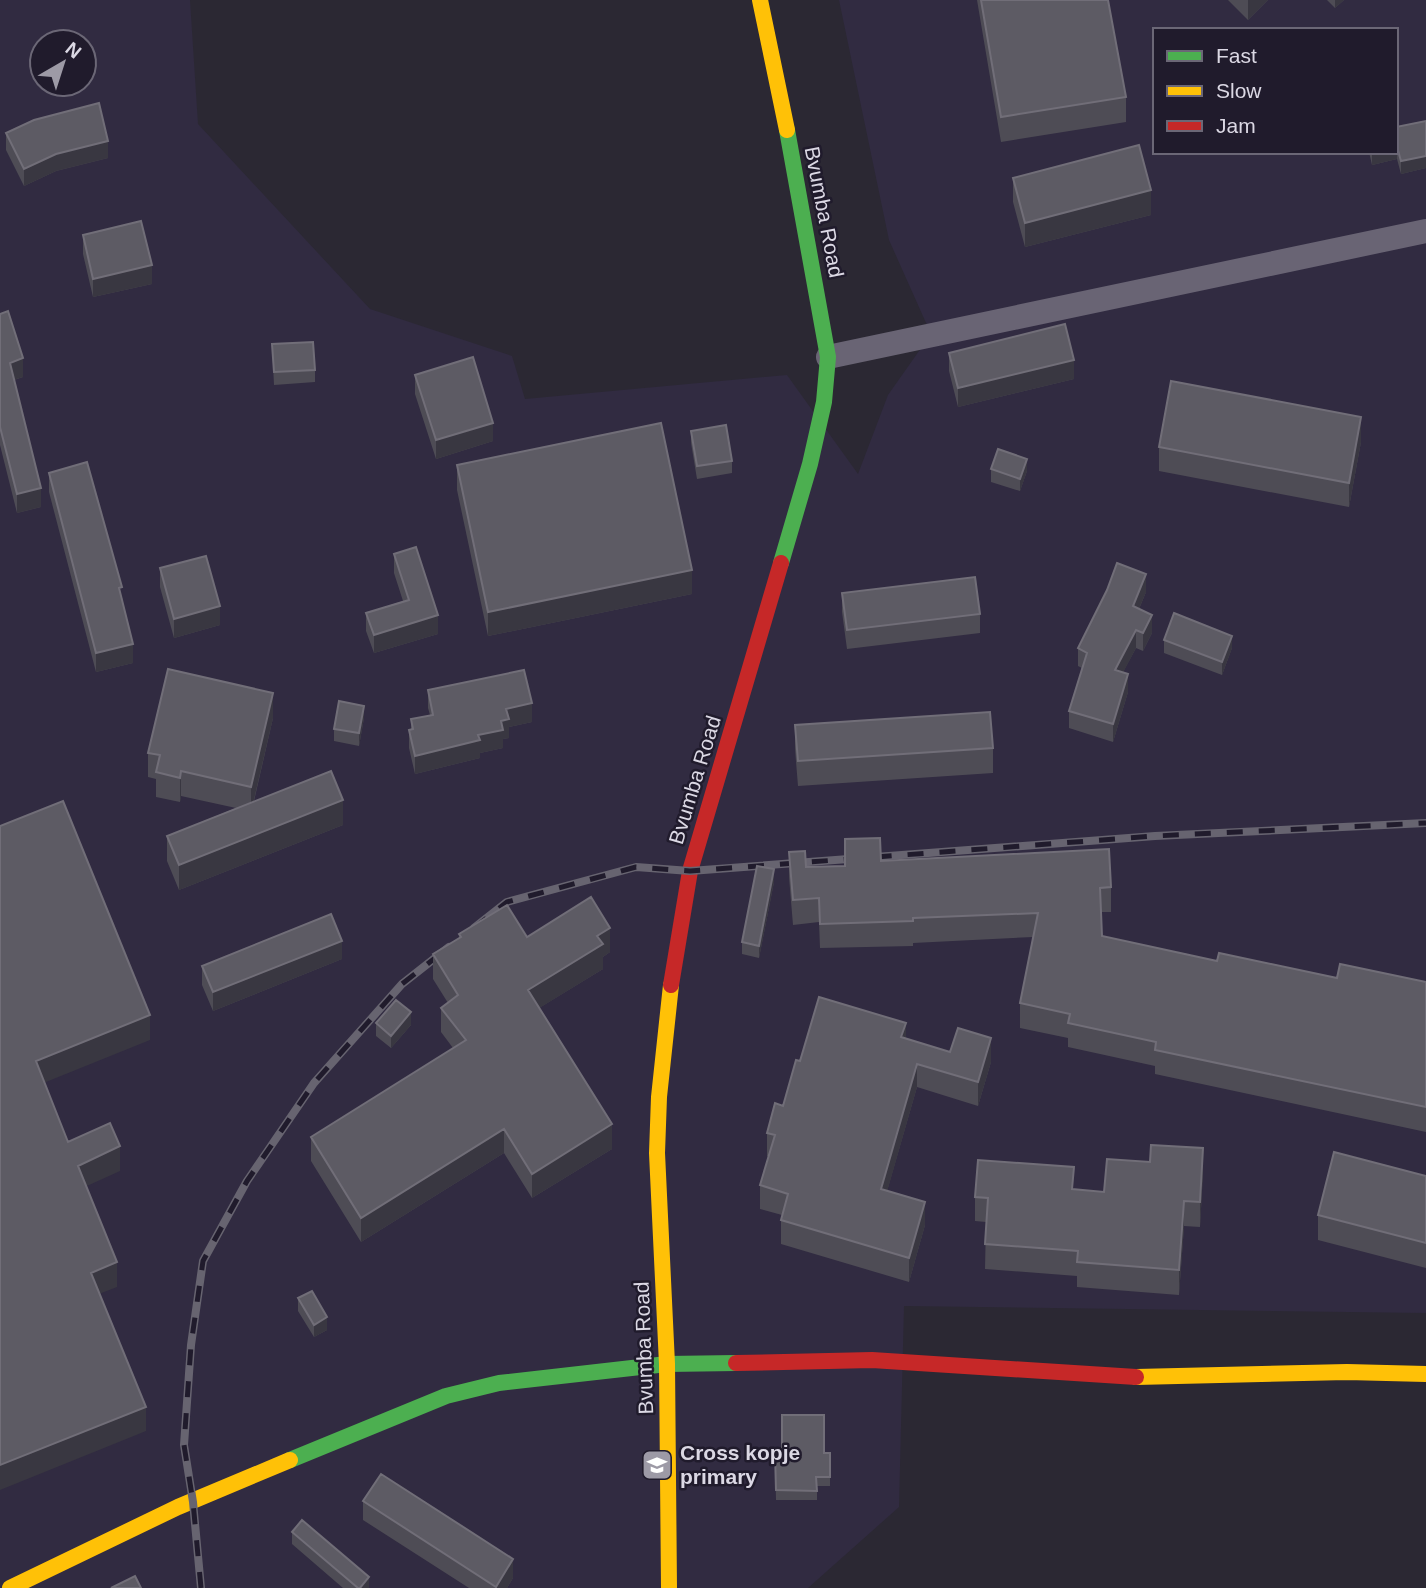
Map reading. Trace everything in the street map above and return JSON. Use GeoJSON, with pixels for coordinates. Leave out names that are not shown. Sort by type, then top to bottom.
{"type":"FeatureCollection","features":[{"type":"Feature","properties":{"kind":"street","name":"Bvumba Road"},"geometry":{"type":"LineString","coordinates":[[669,1588],[667,1364],[657,1153],[667,1011],[690,871],[810,464],[824,402],[828,357],[796,170],[760,0]]}},
{"type":"Feature","properties":{"kind":"street"},"geometry":{"type":"LineString","coordinates":[[828,357],[1426,231]]}},
{"type":"Feature","properties":{"kind":"street"},"geometry":{"type":"LineString","coordinates":[[10,1588],[178,1507],[446,1396],[499,1383],[667,1364],[872,1360],[1143,1377],[1426,1374]]}},
{"type":"Feature","properties":{"kind":"shaded area"},"geometry":{"type":"Polygon","coordinates":[[[0,0],[190,0],[198,124],[370,309],[512,356],[525,399],[787,375],[858,474],[888,395],[931,334],[889,240],[839,0],[1426,0],[1426,1313],[904,1306],[899,1507],[808,1588],[0,1588],[0,0]]]}},
{"type":"Feature","properties":{"kind":"building"},"geometry":{"type":"Polygon","coordinates":[[[981,0],[1108,0],[1126,97],[1001,117],[981,0]]]}},
{"type":"Feature","properties":{"kind":"building"},"geometry":{"type":"Polygon","coordinates":[[[99,103],[108,141],[56,154],[24,169],[6,133],[34,120],[99,103]]]}},
{"type":"Feature","properties":{"kind":"building"},"geometry":{"type":"Polygon","coordinates":[[[1426,121],[1426,156],[1401,161],[1398,127],[1426,121]]]}},
{"type":"Feature","properties":{"kind":"building"},"geometry":{"type":"Polygon","coordinates":[[[1139,145],[1151,190],[1025,223],[1013,178],[1139,145]]]}},
{"type":"Feature","properties":{"kind":"building"},"geometry":{"type":"Polygon","coordinates":[[[141,221],[152,265],[93,279],[83,235],[141,221]]]}},
{"type":"Feature","properties":{"kind":"building"},"geometry":{"type":"Polygon","coordinates":[[[8,311],[23,358],[10,363],[41,488],[17,494],[0,427],[0,314],[8,311]]]}},
{"type":"Feature","properties":{"kind":"building"},"geometry":{"type":"Polygon","coordinates":[[[1065,324],[1074,360],[958,388],[949,353],[1065,324]]]}},
{"type":"Feature","properties":{"kind":"building"},"geometry":{"type":"Polygon","coordinates":[[[313,342],[315,370],[274,372],[272,344],[313,342]]]}},
{"type":"Feature","properties":{"kind":"building"},"geometry":{"type":"Polygon","coordinates":[[[473,357],[493,423],[436,440],[415,375],[473,357]]]}},
{"type":"Feature","properties":{"kind":"building"},"geometry":{"type":"Polygon","coordinates":[[[1171,381],[1361,417],[1349,483],[1159,447],[1171,381]]]}},
{"type":"Feature","properties":{"kind":"building"},"geometry":{"type":"Polygon","coordinates":[[[661,423],[692,570],[488,612],[457,465],[661,423]]]}},
{"type":"Feature","properties":{"kind":"building"},"geometry":{"type":"Polygon","coordinates":[[[726,425],[732,461],[697,466],[691,431],[726,425]]]}},
{"type":"Feature","properties":{"kind":"building"},"geometry":{"type":"Polygon","coordinates":[[[998,449],[1027,459],[1020,479],[991,469],[998,449]]]}},
{"type":"Feature","properties":{"kind":"building"},"geometry":{"type":"Polygon","coordinates":[[[87,462],[122,587],[119,588],[133,644],[96,653],[49,473],[87,462]]]}},
{"type":"Feature","properties":{"kind":"building"},"geometry":{"type":"Polygon","coordinates":[[[416,547],[438,615],[374,635],[366,613],[409,600],[394,554],[416,547]]]}},
{"type":"Feature","properties":{"kind":"building"},"geometry":{"type":"Polygon","coordinates":[[[206,556],[220,606],[174,619],[160,568],[206,556]]]}},
{"type":"Feature","properties":{"kind":"building"},"geometry":{"type":"Polygon","coordinates":[[[1117,563],[1146,574],[1133,606],[1152,615],[1143,633],[1136,630],[1115,670],[1128,674],[1113,724],[1069,711],[1087,653],[1078,648],[1107,590],[1117,563]]]}},
{"type":"Feature","properties":{"kind":"building"},"geometry":{"type":"Polygon","coordinates":[[[975,577],[980,614],[847,630],[842,593],[975,577]]]}},
{"type":"Feature","properties":{"kind":"building"},"geometry":{"type":"Polygon","coordinates":[[[1174,613],[1232,636],[1222,662],[1164,640],[1174,613]]]}},
{"type":"Feature","properties":{"kind":"building"},"geometry":{"type":"Polygon","coordinates":[[[168,669],[273,693],[251,787],[181,771],[180,778],[156,772],[160,755],[148,753],[168,669]]]}},
{"type":"Feature","properties":{"kind":"building"},"geometry":{"type":"Polygon","coordinates":[[[524,670],[532,703],[506,709],[509,719],[501,721],[503,730],[478,735],[480,740],[415,756],[409,730],[413,729],[411,719],[433,715],[428,690],[524,670]]]}},
{"type":"Feature","properties":{"kind":"building"},"geometry":{"type":"Polygon","coordinates":[[[339,701],[364,706],[359,733],[334,729],[339,701]]]}},
{"type":"Feature","properties":{"kind":"building"},"geometry":{"type":"Polygon","coordinates":[[[990,712],[993,748],[798,761],[795,725],[990,712]]]}},
{"type":"Feature","properties":{"kind":"building"},"geometry":{"type":"Polygon","coordinates":[[[331,771],[343,800],[179,865],[167,836],[331,771]]]}},
{"type":"Feature","properties":{"kind":"building"},"geometry":{"type":"Polygon","coordinates":[[[63,801],[150,1015],[36,1061],[68,1142],[110,1123],[120,1146],[78,1166],[117,1262],[91,1273],[146,1407],[0,1465],[0,826],[63,801]]]}},
{"type":"Feature","properties":{"kind":"building"},"geometry":{"type":"Polygon","coordinates":[[[880,838],[881,861],[1109,849],[1111,887],[1100,888],[1102,936],[1217,961],[1219,953],[1337,978],[1340,964],[1426,982],[1426,1107],[1155,1050],[1156,1042],[1068,1023],[1070,1014],[1020,1003],[1038,913],[820,924],[819,898],[793,900],[789,852],[805,851],[806,867],[845,866],[845,839],[880,838]]]}},
{"type":"Feature","properties":{"kind":"building"},"geometry":{"type":"Polygon","coordinates":[[[757,866],[774,869],[759,946],[742,942],[757,866]]]}},
{"type":"Feature","properties":{"kind":"building"},"geometry":{"type":"Polygon","coordinates":[[[591,897],[610,928],[597,936],[603,944],[528,990],[612,1124],[532,1174],[504,1129],[361,1218],[311,1137],[466,1040],[441,1008],[458,995],[433,954],[461,937],[459,934],[507,905],[527,937],[591,897]]]}},
{"type":"Feature","properties":{"kind":"building"},"geometry":{"type":"Polygon","coordinates":[[[331,914],[342,941],[213,992],[202,966],[331,914]]]}},
{"type":"Feature","properties":{"kind":"building"},"geometry":{"type":"Polygon","coordinates":[[[819,997],[906,1023],[901,1037],[950,1052],[958,1028],[991,1038],[978,1082],[917,1064],[881,1189],[925,1202],[909,1258],[781,1220],[788,1194],[760,1185],[775,1135],[767,1133],[775,1103],[783,1106],[819,997]]]}},
{"type":"Feature","properties":{"kind":"building"},"geometry":{"type":"Polygon","coordinates":[[[396,1000],[411,1012],[391,1036],[376,1023],[396,1000]]]}},
{"type":"Feature","properties":{"kind":"building"},"geometry":{"type":"Polygon","coordinates":[[[1151,1145],[1203,1148],[1200,1202],[1184,1201],[1179,1270],[1077,1262],[1078,1251],[985,1244],[988,1198],[975,1197],[978,1160],[1074,1167],[1072,1189],[1104,1192],[1107,1159],[1150,1162],[1151,1145]]]}},
{"type":"Feature","properties":{"kind":"building"},"geometry":{"type":"Polygon","coordinates":[[[1334,1152],[1426,1176],[1426,1243],[1318,1215],[1334,1152]]]}},
{"type":"Feature","properties":{"kind":"building"},"geometry":{"type":"Polygon","coordinates":[[[312,1291],[327,1317],[314,1325],[298,1298],[312,1291]]]}},
{"type":"Feature","properties":{"kind":"building"},"geometry":{"type":"Polygon","coordinates":[[[782,1415],[824,1415],[824,1453],[830,1453],[830,1477],[816,1477],[817,1491],[776,1490],[775,1453],[782,1453],[782,1415]]]}},
{"type":"Feature","properties":{"kind":"building"},"geometry":{"type":"Polygon","coordinates":[[[381,1474],[513,1559],[496,1587],[363,1501],[381,1474]]]}},
{"type":"Feature","properties":{"kind":"building"},"geometry":{"type":"Polygon","coordinates":[[[302,1520],[369,1577],[360,1588],[292,1532],[302,1520]]]}},
{"type":"Feature","properties":{"kind":"building"},"geometry":{"type":"Polygon","coordinates":[[[135,1576],[141,1588],[111,1588],[135,1576]]]}},
{"type":"Feature","properties":{"kind":"railway"},"geometry":{"type":"LineString","coordinates":[[474,928],[507,902],[636,867],[690,871],[1155,836],[1426,823]]}},
{"type":"Feature","properties":{"kind":"railway"},"geometry":{"type":"LineString","coordinates":[[201,1588],[193,1502],[184,1445],[191,1345],[203,1261],[247,1181],[314,1083],[402,984],[449,947]]}},
{"type":"Feature","properties":{"kind":"traffic: fast"},"geometry":{"type":"LineString","coordinates":[[781,563],[810,464],[824,402],[828,357],[787,130]]}},
{"type":"Feature","properties":{"kind":"traffic: fast"},"geometry":{"type":"LineString","coordinates":[[290,1460],[446,1396],[499,1383],[667,1364],[736,1363]]}},
{"type":"Feature","properties":{"kind":"traffic: slow"},"geometry":{"type":"LineString","coordinates":[[760,0],[787,130]]}},
{"type":"Feature","properties":{"kind":"traffic: slow"},"geometry":{"type":"LineString","coordinates":[[669,1588],[667,1364],[657,1153],[659,1097],[671,985]]}},
{"type":"Feature","properties":{"kind":"traffic: slow"},"geometry":{"type":"LineString","coordinates":[[1136,1377],[1347,1372],[1426,1374]]}},
{"type":"Feature","properties":{"kind":"traffic: slow"},"geometry":{"type":"LineString","coordinates":[[10,1588],[178,1507],[290,1460]]}},
{"type":"Feature","properties":{"kind":"traffic: jam"},"geometry":{"type":"LineString","coordinates":[[671,985],[690,871],[781,563]]}},
{"type":"Feature","properties":{"kind":"traffic: jam"},"geometry":{"type":"LineString","coordinates":[[736,1363],[872,1360],[1136,1377]]}},
{"type":"Feature","properties":{"kind":"place","name":"Cross kopje primary"},"geometry":{"type":"Point","coordinates":[657,1465]}}]}
